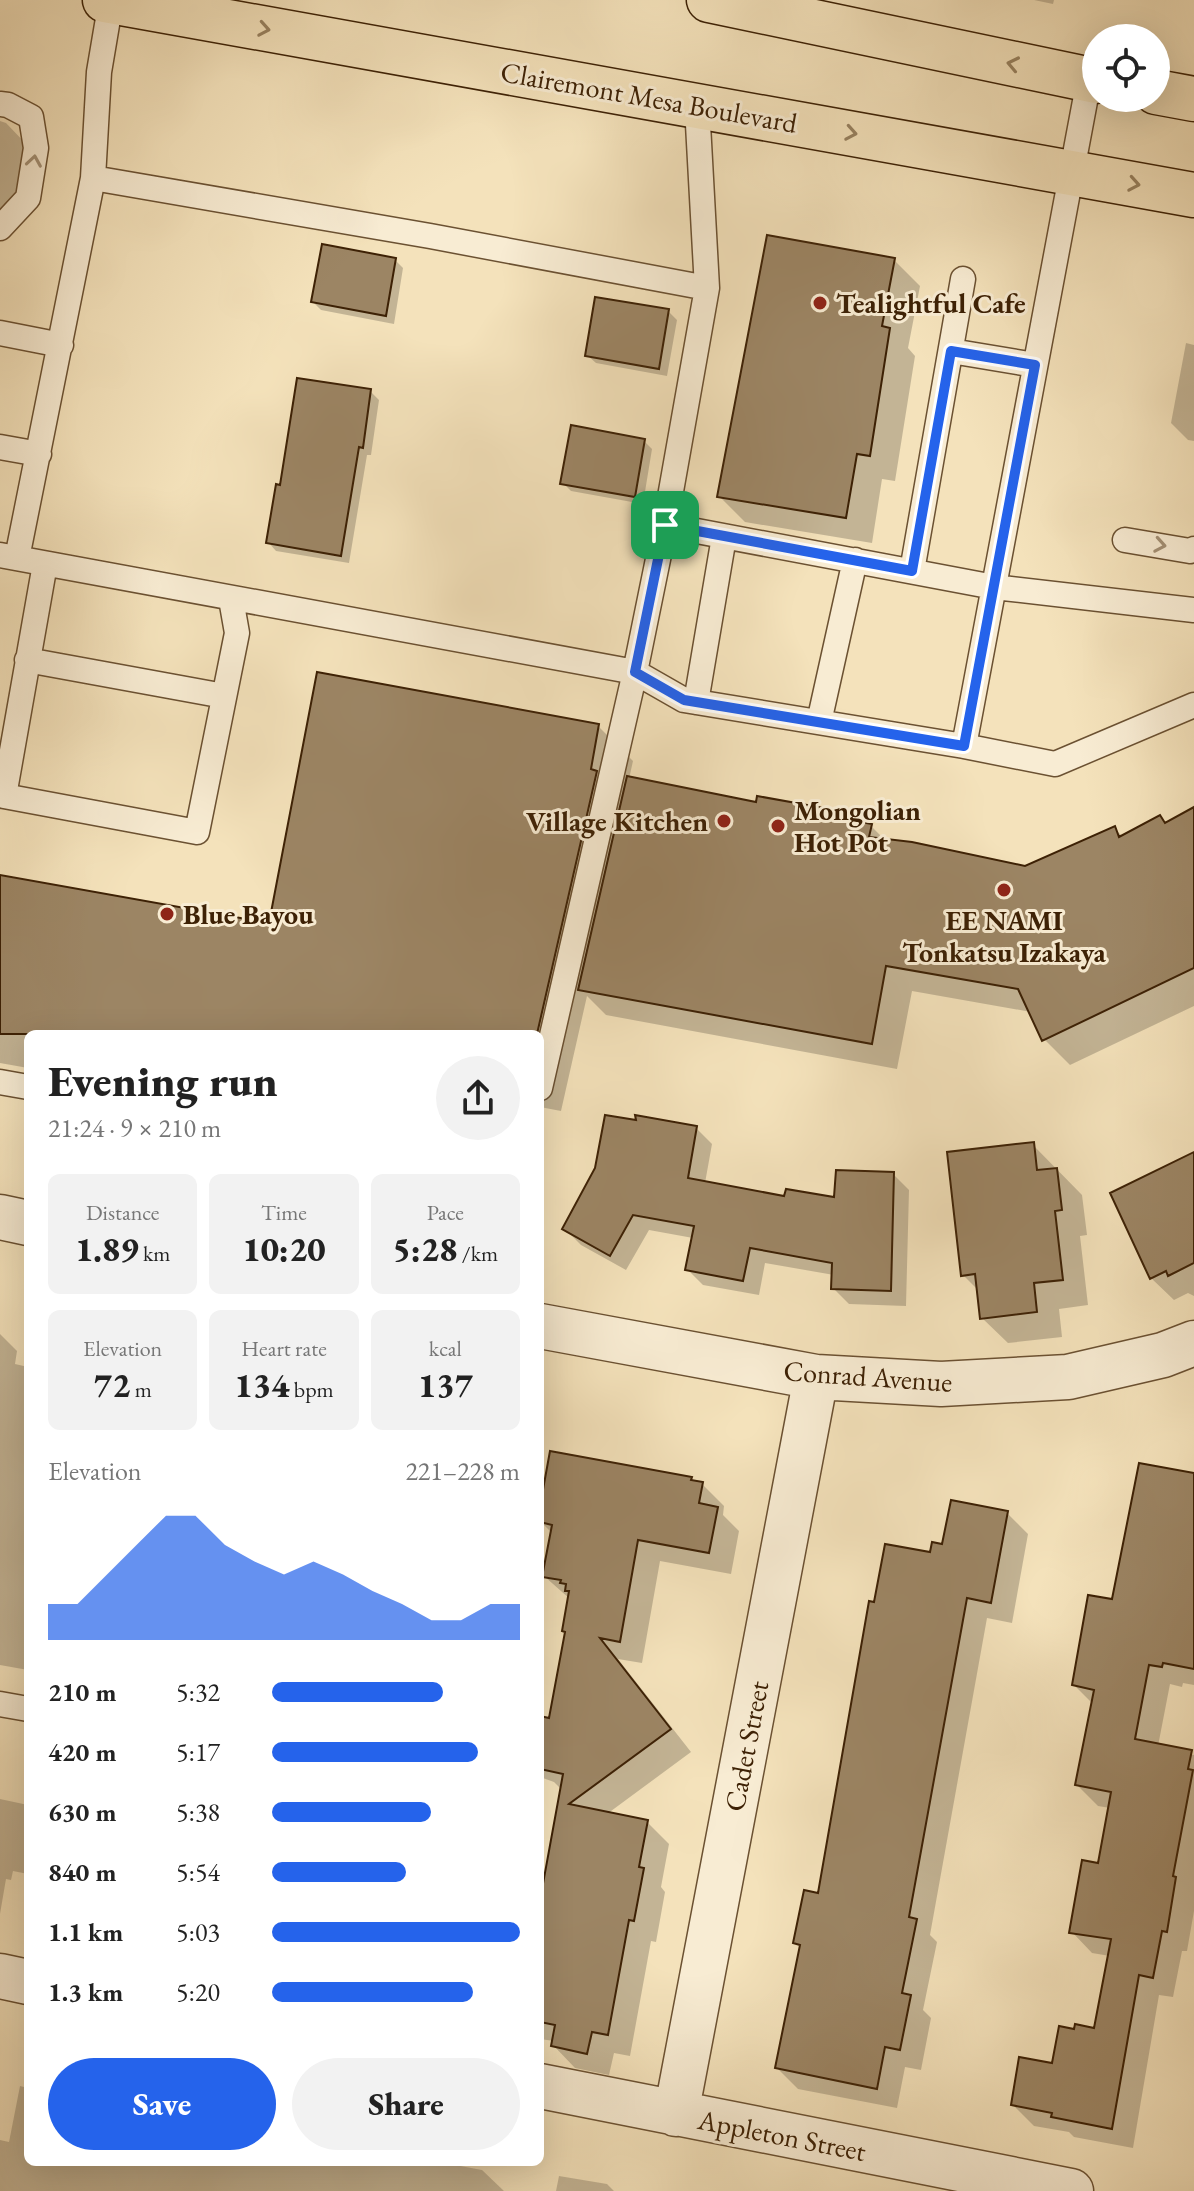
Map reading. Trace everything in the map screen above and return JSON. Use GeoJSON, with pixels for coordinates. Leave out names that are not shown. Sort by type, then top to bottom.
{"type":"FeatureCollection","features":[{"type":"Feature","properties":{"kind":"main road"},"geometry":{"type":"LineString","coordinates":[[709,0],[1082,78]]}},
{"type":"Feature","properties":{"kind":"main road","name":"Clairemont Mesa Boulevard"},"geometry":{"type":"LineString","coordinates":[[108,1],[1194,195]]}},
{"type":"Feature","properties":{"kind":"main road"},"geometry":{"type":"LineString","coordinates":[[1170,95],[1194,99]]}},
{"type":"Feature","properties":{"kind":"street"},"geometry":{"type":"LineString","coordinates":[[0,1217],[24,1222]]}},
{"type":"Feature","properties":{"kind":"street","name":"Conrad Avenue"},"geometry":{"type":"LineString","coordinates":[[544,1327],[816,1377],[941,1384],[1068,1377],[1163,1355],[1194,1343]]}},
{"type":"Feature","properties":{"kind":"street","name":"Cadet Street"},"geometry":{"type":"LineString","coordinates":[[676,2114],[816,1377]]}},
{"type":"Feature","properties":{"kind":"street"},"geometry":{"type":"LineString","coordinates":[[0,1976],[24,1981]]}},
{"type":"Feature","properties":{"kind":"street","name":"Appleton Street"},"geometry":{"type":"LineString","coordinates":[[544,2087],[1071,2191]]}},
{"type":"Feature","properties":{"kind":"lane"},"geometry":{"type":"LineString","coordinates":[[108,1],[99,72],[93,178],[39,454],[8,557],[635,672],[684,700],[1055,764],[1194,705]]}},
{"type":"Feature","properties":{"kind":"lane"},"geometry":{"type":"LineString","coordinates":[[0,104],[31,117],[36,148],[28,198],[0,228]]}},
{"type":"Feature","properties":{"kind":"lane"},"geometry":{"type":"LineString","coordinates":[[544,1070],[635,672],[707,288],[697,106]]}},
{"type":"Feature","properties":{"kind":"lane"},"geometry":{"type":"LineString","coordinates":[[964,746],[1085,112]]}},
{"type":"Feature","properties":{"kind":"lane"},"geometry":{"type":"LineString","coordinates":[[93,178],[707,288]]}},
{"type":"Feature","properties":{"kind":"lane"},"geometry":{"type":"LineString","coordinates":[[912,571],[963,279]]}},
{"type":"Feature","properties":{"kind":"lane"},"geometry":{"type":"LineString","coordinates":[[0,333],[61,345]]}},
{"type":"Feature","properties":{"kind":"lane"},"geometry":{"type":"LineString","coordinates":[[951,351],[1035,365]]}},
{"type":"Feature","properties":{"kind":"lane"},"geometry":{"type":"LineString","coordinates":[[0,447],[39,454]]}},
{"type":"Feature","properties":{"kind":"lane"},"geometry":{"type":"LineString","coordinates":[[665,525],[994,587],[1194,610]]}},
{"type":"Feature","properties":{"kind":"lane"},"geometry":{"type":"LineString","coordinates":[[696,702],[724,537]]}},
{"type":"Feature","properties":{"kind":"lane"},"geometry":{"type":"LineString","coordinates":[[1125,540],[1190,551],[1194,549]]}},
{"type":"Feature","properties":{"kind":"lane"},"geometry":{"type":"LineString","coordinates":[[819,722],[855,560]]}},
{"type":"Feature","properties":{"kind":"lane"},"geometry":{"type":"LineString","coordinates":[[45,564],[4,796],[197,832],[237,633],[231,599]]}},
{"type":"Feature","properties":{"kind":"lane"},"geometry":{"type":"LineString","coordinates":[[27,660],[224,696]]}},
{"type":"Feature","properties":{"kind":"lane"},"geometry":{"type":"LineString","coordinates":[[0,1082],[24,1086]]}},
{"type":"Feature","properties":{"kind":"lane"},"geometry":{"type":"LineString","coordinates":[[0,1704],[24,1708]]}},
{"type":"Feature","properties":{"kind":"building"},"geometry":{"type":"Polygon","coordinates":[[[767,235],[895,258],[882,326],[890,328],[870,456],[857,454],[846,518],[717,497],[767,235]]]}},
{"type":"Feature","properties":{"kind":"building"},"geometry":{"type":"Polygon","coordinates":[[[322,244],[396,258],[386,316],[311,302],[322,244]]]}},
{"type":"Feature","properties":{"kind":"building"},"geometry":{"type":"Polygon","coordinates":[[[595,297],[669,309],[659,369],[585,356],[595,297]]]}},
{"type":"Feature","properties":{"kind":"building"},"geometry":{"type":"Polygon","coordinates":[[[297,378],[371,389],[363,448],[359,447],[341,556],[266,543],[276,484],[280,485],[297,378]]]}},
{"type":"Feature","properties":{"kind":"building"},"geometry":{"type":"Polygon","coordinates":[[[571,425],[645,439],[635,497],[560,484],[571,425]]]}},
{"type":"Feature","properties":{"kind":"building"},"geometry":{"type":"Polygon","coordinates":[[[317,672],[599,724],[591,769],[597,771],[538,1030],[24,1030],[24,1034],[0,1034],[0,875],[269,923],[317,672]]]}},
{"type":"Feature","properties":{"kind":"building"},"geometry":{"type":"Polygon","coordinates":[[[627,776],[756,802],[757,796],[830,809],[831,817],[872,824],[869,837],[912,842],[1025,866],[1115,826],[1119,837],[1160,815],[1165,823],[1194,807],[1194,968],[1042,1041],[1018,989],[886,966],[872,1044],[578,990],[627,776]]]}},
{"type":"Feature","properties":{"kind":"building"},"geometry":{"type":"Polygon","coordinates":[[[605,1115],[636,1120],[635,1115],[697,1126],[688,1178],[784,1196],[786,1189],[834,1197],[836,1170],[894,1172],[891,1291],[831,1289],[832,1263],[750,1248],[743,1281],[685,1270],[694,1226],[633,1215],[610,1256],[562,1229],[595,1168],[605,1115]]]}},
{"type":"Feature","properties":{"kind":"building"},"geometry":{"type":"Polygon","coordinates":[[[1034,1142],[1037,1170],[1057,1168],[1062,1210],[1055,1211],[1063,1280],[1034,1283],[1037,1312],[980,1319],[975,1274],[961,1276],[947,1152],[1034,1142]]]}},
{"type":"Feature","properties":{"kind":"building"},"geometry":{"type":"Polygon","coordinates":[[[1194,1152],[1194,1263],[1168,1276],[1166,1271],[1150,1279],[1110,1193],[1194,1152]]]}},
{"type":"Feature","properties":{"kind":"building"},"geometry":{"type":"Polygon","coordinates":[[[550,1451],[692,1477],[691,1480],[703,1482],[699,1503],[718,1507],[709,1553],[638,1540],[620,1642],[600,1638],[671,1729],[569,1804],[648,1820],[639,1867],[644,1868],[634,1921],[629,1920],[608,2035],[592,2032],[587,2054],[551,2046],[555,2025],[544,2023],[544,1878],[563,1774],[544,1770],[544,1717],[549,1718],[565,1632],[562,1631],[569,1591],[565,1591],[566,1584],[560,1583],[561,1580],[544,1577],[552,1525],[544,1523],[544,1484],[550,1451]]]}},
{"type":"Feature","properties":{"kind":"building"},"geometry":{"type":"Polygon","coordinates":[[[1139,1463],[1194,1473],[1194,1669],[1163,1663],[1162,1667],[1149,1665],[1135,1739],[1192,1750],[1188,1769],[1193,1770],[1173,1876],[1176,1877],[1167,1932],[1162,1931],[1153,1978],[1139,1975],[1112,2129],[1051,2117],[1052,2113],[1011,2105],[1019,2057],[1052,2063],[1059,2026],[1074,2029],[1075,2024],[1094,2028],[1111,1939],[1069,1933],[1082,1860],[1098,1863],[1111,1792],[1075,1785],[1094,1690],[1072,1685],[1088,1595],[1112,1599],[1139,1463]]]}},
{"type":"Feature","properties":{"kind":"building"},"geometry":{"type":"Polygon","coordinates":[[[951,1500],[1008,1511],[991,1603],[967,1598],[909,1917],[917,1919],[902,1993],[911,1995],[900,2050],[885,2047],[877,2089],[775,2068],[800,1945],[793,1943],[804,1890],[818,1893],[869,1601],[874,1602],[885,1544],[930,1552],[932,1542],[942,1544],[951,1500]]]}},
{"type":"Feature","properties":{"kind":"place","name":"Tealightful Cafe"},"geometry":{"type":"Point","coordinates":[820,303]}},
{"type":"Feature","properties":{"kind":"place","name":"Village Kitchen"},"geometry":{"type":"Point","coordinates":[724,821]}},
{"type":"Feature","properties":{"kind":"place","name":"Mongolian Hot Pot"},"geometry":{"type":"Point","coordinates":[778,826]}},
{"type":"Feature","properties":{"kind":"place","name":"EE NAMI Tonkatsu Izakaya"},"geometry":{"type":"Point","coordinates":[1004,890]}},
{"type":"Feature","properties":{"kind":"place","name":"Blue Bayou"},"geometry":{"type":"Point","coordinates":[167,914]}},
{"type":"Feature","properties":{"kind":"route"},"geometry":{"type":"LineString","coordinates":[[951,351],[1035,365],[964,746],[684,700],[635,672],[665,525],[912,571],[951,351]]}}]}
